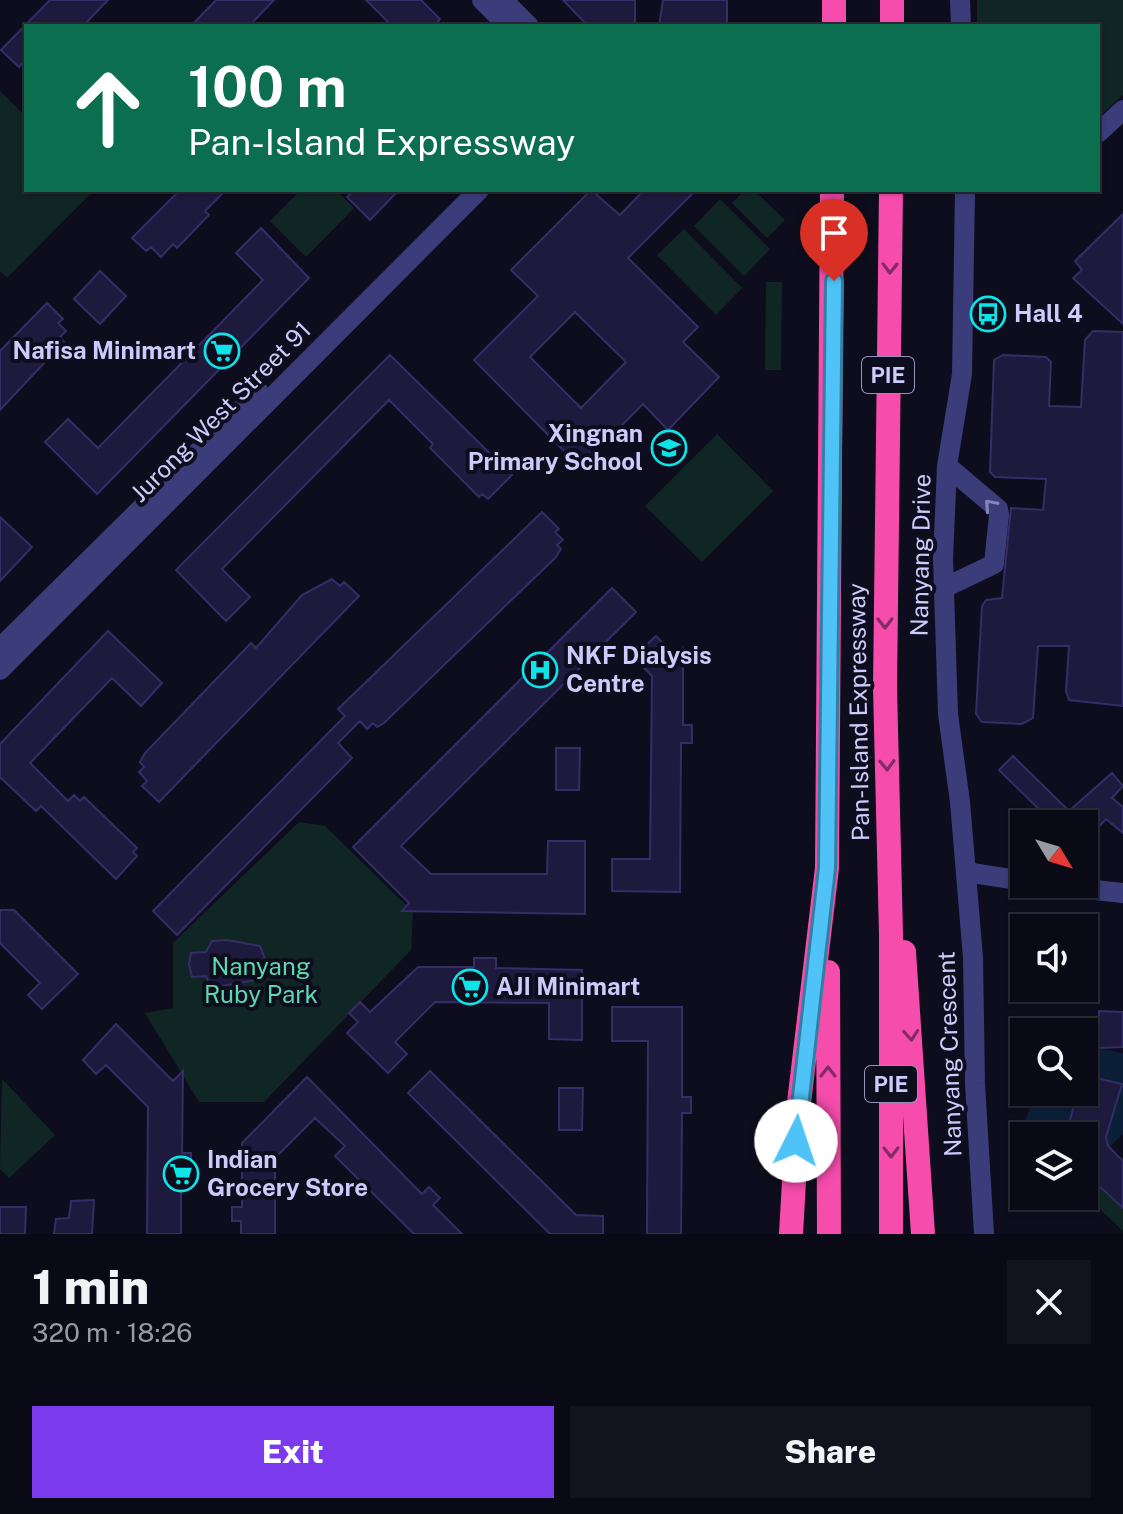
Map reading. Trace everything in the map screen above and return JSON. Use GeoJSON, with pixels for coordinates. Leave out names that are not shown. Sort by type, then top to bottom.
{"type":"FeatureCollection","features":[{"type":"Feature","properties":{"kind":"highway"},"geometry":{"type":"LineString","coordinates":[[835,0],[835,24]]}},
{"type":"Feature","properties":{"kind":"highway"},"geometry":{"type":"LineString","coordinates":[[892,0],[892,24]]}},
{"type":"Feature","properties":{"kind":"highway","name":"Pan-Island Expressway"},"geometry":{"type":"LineString","coordinates":[[829,1234],[827,868],[834,192]]}},
{"type":"Feature","properties":{"kind":"highway","name":"Pan-Island Expressway"},"geometry":{"type":"LineString","coordinates":[[891,192],[885,687],[891,934],[891,1234]]}},
{"type":"Feature","properties":{"kind":"highway"},"geometry":{"type":"LineString","coordinates":[[791,1234],[798,1111],[827,868]]}},
{"type":"Feature","properties":{"kind":"highway"},"geometry":{"type":"LineString","coordinates":[[891,934],[906,957],[923,1234]]}},
{"type":"Feature","properties":{"kind":"street"},"geometry":{"type":"LineString","coordinates":[[482,0],[506,24]]}},
{"type":"Feature","properties":{"kind":"street"},"geometry":{"type":"LineString","coordinates":[[503,0],[527,24]]}},
{"type":"Feature","properties":{"kind":"street"},"geometry":{"type":"LineString","coordinates":[[960,0],[961,24]]}},
{"type":"Feature","properties":{"kind":"street"},"geometry":{"type":"LineString","coordinates":[[1100,131],[1123,110]]}},
{"type":"Feature","properties":{"kind":"street","name":"Jurong West Street 91"},"geometry":{"type":"LineString","coordinates":[[0,648],[459,192]]}},
{"type":"Feature","properties":{"kind":"street","name":"Jurong West Street 91"},"geometry":{"type":"LineString","coordinates":[[0,670],[477,192]]}},
{"type":"Feature","properties":{"kind":"street","name":"Nanyang Drive"},"geometry":{"type":"LineString","coordinates":[[965,192],[962,374],[947,466],[944,588],[948,714],[966,872]]}},
{"type":"Feature","properties":{"kind":"street"},"geometry":{"type":"LineString","coordinates":[[944,588],[994,564],[999,515],[998,509],[947,466]]}},
{"type":"Feature","properties":{"kind":"street"},"geometry":{"type":"LineString","coordinates":[[966,872],[1010,879]]}},
{"type":"Feature","properties":{"kind":"street","name":"Nanyang Crescent"},"geometry":{"type":"LineString","coordinates":[[966,872],[973,958],[975,1084],[984,1234]]}},
{"type":"Feature","properties":{"kind":"street"},"geometry":{"type":"LineString","coordinates":[[1098,890],[1123,893]]}},
{"type":"Feature","properties":{"kind":"green space"},"geometry":{"type":"Polygon","coordinates":[[[977,0],[1123,0],[1123,95],[1100,116],[1100,24],[977,24],[977,0]]]}},
{"type":"Feature","properties":{"kind":"green space"},"geometry":{"type":"Polygon","coordinates":[[[0,91],[24,115],[24,192],[92,192],[7,278],[0,271],[0,91]]]}},
{"type":"Feature","properties":{"kind":"green space"},"geometry":{"type":"Polygon","coordinates":[[[299,192],[338,192],[354,208],[306,257],[270,221],[299,192]]]}},
{"type":"Feature","properties":{"kind":"green space"},"geometry":{"type":"Polygon","coordinates":[[[743,192],[756,192],[785,220],[767,238],[732,203],[743,192]]]}},
{"type":"Feature","properties":{"kind":"green space"},"geometry":{"type":"Polygon","coordinates":[[[720,199],[770,249],[744,276],[694,226],[720,199]]]}},
{"type":"Feature","properties":{"kind":"green space"},"geometry":{"type":"Polygon","coordinates":[[[684,229],[742,288],[716,315],[657,255],[684,229]]]}},
{"type":"Feature","properties":{"kind":"green space"},"geometry":{"type":"Polygon","coordinates":[[[766,282],[782,282],[781,370],[765,370],[766,282]]]}},
{"type":"Feature","properties":{"kind":"green space"},"geometry":{"type":"Polygon","coordinates":[[[717,434],[773,491],[702,562],[645,506],[717,434]]]}},
{"type":"Feature","properties":{"kind":"green space","name":"Nanyang Ruby Park"},"geometry":{"type":"Polygon","coordinates":[[[299,822],[325,826],[413,912],[411,950],[264,1102],[199,1102],[145,1013],[173,1008],[173,943],[299,822]]]}},
{"type":"Feature","properties":{"kind":"green space"},"geometry":{"type":"Polygon","coordinates":[[[2,1079],[55,1135],[9,1178],[0,1169],[2,1079]]]}},
{"type":"Feature","properties":{"kind":"green space"},"geometry":{"type":"Polygon","coordinates":[[[1098,1177],[1123,1201],[1123,1231],[1098,1207],[1098,1177]]]}},
{"type":"Feature","properties":{"kind":"water"},"geometry":{"type":"Polygon","coordinates":[[[1098,1048],[1123,1053],[1123,1134],[1098,1158],[1098,1122],[1025,1122],[1030,1106],[1098,1106],[1098,1048]]]}},
{"type":"Feature","properties":{"kind":"building"},"geometry":{"type":"Polygon","coordinates":[[[50,0],[108,0],[85,24],[26,24],[50,0]]]}},
{"type":"Feature","properties":{"kind":"building"},"geometry":{"type":"Polygon","coordinates":[[[216,0],[274,0],[251,24],[193,24],[216,0]]]}},
{"type":"Feature","properties":{"kind":"building"},"geometry":{"type":"Polygon","coordinates":[[[366,0],[421,0],[440,19],[436,24],[390,24],[366,0]]]}},
{"type":"Feature","properties":{"kind":"building"},"geometry":{"type":"Polygon","coordinates":[[[563,0],[635,0],[635,23],[586,24],[563,0]]]}},
{"type":"Feature","properties":{"kind":"building"},"geometry":{"type":"Polygon","coordinates":[[[663,0],[727,0],[727,24],[659,24],[663,0]]]}},
{"type":"Feature","properties":{"kind":"building"},"geometry":{"type":"Polygon","coordinates":[[[24,27],[24,61],[19,67],[1,50],[24,27]]]}},
{"type":"Feature","properties":{"kind":"building"},"geometry":{"type":"Polygon","coordinates":[[[178,192],[224,192],[205,211],[209,215],[177,248],[173,244],[161,257],[151,247],[146,251],[132,238],[178,192]]]}},
{"type":"Feature","properties":{"kind":"building"},"geometry":{"type":"Polygon","coordinates":[[[352,192],[397,192],[370,220],[347,197],[352,192]]]}},
{"type":"Feature","properties":{"kind":"building"},"geometry":{"type":"Polygon","coordinates":[[[589,192],[593,192],[620,215],[642,192],[694,192],[628,258],[698,327],[683,342],[719,377],[668,430],[643,404],[580,467],[474,360],[538,296],[511,270],[589,192]],[[575,312],[530,357],[581,408],[626,362],[575,312]]]}},
{"type":"Feature","properties":{"kind":"building"},"geometry":{"type":"Polygon","coordinates":[[[1123,214],[1123,324],[1073,278],[1082,270],[1075,261],[1123,214]]]}},
{"type":"Feature","properties":{"kind":"building"},"geometry":{"type":"Polygon","coordinates":[[[261,228],[309,278],[97,494],[45,442],[68,419],[98,448],[263,280],[236,253],[261,228]]]}},
{"type":"Feature","properties":{"kind":"building"},"geometry":{"type":"Polygon","coordinates":[[[100,271],[126,296],[100,324],[74,299],[100,271]]]}},
{"type":"Feature","properties":{"kind":"building"},"geometry":{"type":"Polygon","coordinates":[[[47,303],[63,319],[58,323],[66,331],[60,337],[64,342],[0,410],[0,351],[47,303]]]}},
{"type":"Feature","properties":{"kind":"building"},"geometry":{"type":"Polygon","coordinates":[[[1093,331],[1123,332],[1123,706],[1069,700],[1066,691],[1069,646],[1038,646],[1033,718],[1022,724],[982,722],[976,714],[982,606],[986,600],[1002,598],[1011,508],[1043,510],[1046,479],[995,477],[990,472],[994,360],[1003,355],[1046,357],[1051,362],[1049,406],[1081,407],[1085,340],[1093,331]]]}},
{"type":"Feature","properties":{"kind":"building"},"geometry":{"type":"Polygon","coordinates":[[[390,355],[512,475],[488,499],[482,494],[479,497],[430,448],[433,444],[389,400],[222,569],[250,597],[226,621],[176,570],[390,355]]]}},
{"type":"Feature","properties":{"kind":"building"},"geometry":{"type":"Polygon","coordinates":[[[542,512],[559,529],[555,532],[563,540],[557,545],[561,549],[555,558],[384,723],[377,727],[373,723],[367,729],[360,721],[338,743],[352,758],[177,935],[153,911],[345,716],[338,709],[542,512]]]}},
{"type":"Feature","properties":{"kind":"building"},"geometry":{"type":"Polygon","coordinates":[[[0,517],[32,547],[0,581],[0,517]]]}},
{"type":"Feature","properties":{"kind":"building"},"geometry":{"type":"Polygon","coordinates":[[[332,579],[340,586],[344,582],[359,596],[159,802],[142,786],[147,781],[139,772],[144,767],[140,762],[145,753],[251,643],[256,648],[302,595],[332,579]]]}},
{"type":"Feature","properties":{"kind":"building"},"geometry":{"type":"Polygon","coordinates":[[[612,588],[636,612],[401,846],[431,874],[547,874],[548,841],[585,841],[585,914],[402,911],[409,903],[353,847],[612,588]]]}},
{"type":"Feature","properties":{"kind":"building"},"geometry":{"type":"Polygon","coordinates":[[[108,631],[162,683],[141,706],[112,678],[30,763],[68,801],[74,795],[80,801],[84,797],[137,848],[133,852],[137,856],[116,879],[41,806],[36,811],[0,777],[0,744],[108,631]]]}},
{"type":"Feature","properties":{"kind":"building"},"geometry":{"type":"Polygon","coordinates":[[[656,636],[675,656],[683,648],[683,725],[692,725],[692,743],[681,743],[680,892],[612,891],[612,859],[650,859],[652,676],[633,657],[656,636]]]}},
{"type":"Feature","properties":{"kind":"building"},"geometry":{"type":"Polygon","coordinates":[[[556,748],[580,748],[579,790],[556,790],[556,748]]]}},
{"type":"Feature","properties":{"kind":"building"},"geometry":{"type":"Polygon","coordinates":[[[1013,756],[1068,810],[1040,810],[999,770],[1013,756]]]}},
{"type":"Feature","properties":{"kind":"building"},"geometry":{"type":"Polygon","coordinates":[[[1112,773],[1123,786],[1112,798],[1123,807],[1123,833],[1106,819],[1098,828],[1098,810],[1070,810],[1112,773]]]}},
{"type":"Feature","properties":{"kind":"building"},"geometry":{"type":"Polygon","coordinates":[[[0,910],[14,910],[78,974],[42,1009],[28,995],[40,983],[0,943],[0,910]]]}},
{"type":"Feature","properties":{"kind":"building"},"geometry":{"type":"Polygon","coordinates":[[[227,940],[260,946],[266,962],[262,979],[211,988],[206,976],[192,977],[189,964],[191,953],[206,952],[212,941],[227,940]]]}},
{"type":"Feature","properties":{"kind":"building"},"geometry":{"type":"Polygon","coordinates":[[[474,958],[496,958],[496,968],[582,970],[582,1040],[549,1039],[549,1003],[435,1002],[395,1042],[407,1054],[388,1073],[347,1033],[358,1022],[349,1013],[360,1002],[370,1012],[418,967],[474,967],[474,958]]]}},
{"type":"Feature","properties":{"kind":"building"},"geometry":{"type":"Polygon","coordinates":[[[612,1007],[682,1007],[682,1097],[691,1097],[691,1113],[682,1113],[681,1234],[647,1234],[648,1041],[612,1041],[612,1007]]]}},
{"type":"Feature","properties":{"kind":"building"},"geometry":{"type":"Polygon","coordinates":[[[1099,1011],[1123,1012],[1123,1047],[1099,1048],[1099,1011]]]}},
{"type":"Feature","properties":{"kind":"building"},"geometry":{"type":"Polygon","coordinates":[[[116,1024],[173,1081],[183,1071],[182,1153],[191,1153],[191,1168],[181,1168],[181,1234],[147,1234],[148,1107],[106,1065],[96,1074],[83,1060],[116,1024]]]}},
{"type":"Feature","properties":{"kind":"building"},"geometry":{"type":"Polygon","coordinates":[[[430,1071],[576,1215],[603,1216],[603,1234],[550,1234],[408,1093],[430,1071]]]}},
{"type":"Feature","properties":{"kind":"building"},"geometry":{"type":"Polygon","coordinates":[[[307,1077],[422,1194],[429,1187],[440,1198],[433,1205],[462,1234],[414,1234],[335,1156],[345,1146],[315,1118],[275,1158],[275,1234],[241,1234],[241,1221],[232,1221],[232,1207],[242,1207],[242,1143],[307,1077]]]}},
{"type":"Feature","properties":{"kind":"building"},"geometry":{"type":"Polygon","coordinates":[[[1098,1078],[1122,1084],[1106,1137],[1108,1146],[1123,1161],[1123,1208],[1098,1185],[1098,1122],[1070,1122],[1074,1106],[1098,1106],[1098,1078]]]}},
{"type":"Feature","properties":{"kind":"building"},"geometry":{"type":"Polygon","coordinates":[[[559,1088],[583,1088],[582,1130],[559,1130],[559,1088]]]}},
{"type":"Feature","properties":{"kind":"building"},"geometry":{"type":"Polygon","coordinates":[[[94,1200],[92,1234],[54,1234],[56,1219],[69,1218],[71,1201],[94,1200]]]}},
{"type":"Feature","properties":{"kind":"building"},"geometry":{"type":"Polygon","coordinates":[[[0,1207],[26,1207],[25,1234],[0,1234],[0,1207]]]}},
{"type":"Feature","properties":{"kind":"place","name":"Hall 4"},"geometry":{"type":"Point","coordinates":[988,314]}},
{"type":"Feature","properties":{"kind":"place","name":"Nafisa Minimart"},"geometry":{"type":"Point","coordinates":[222,351]}},
{"type":"Feature","properties":{"kind":"place","name":"Xingnan Primary School"},"geometry":{"type":"Point","coordinates":[669,448]}},
{"type":"Feature","properties":{"kind":"place","name":"NKF Dialysis Centre"},"geometry":{"type":"Point","coordinates":[540,670]}},
{"type":"Feature","properties":{"kind":"place","name":"AJI Minimart"},"geometry":{"type":"Point","coordinates":[470,987]}},
{"type":"Feature","properties":{"kind":"place","name":"Indian Grocery Store"},"geometry":{"type":"Point","coordinates":[181,1174]}},
{"type":"Feature","properties":{"kind":"route"},"geometry":{"type":"LineString","coordinates":[[796,1141],[827,868],[834,281]]}}]}
